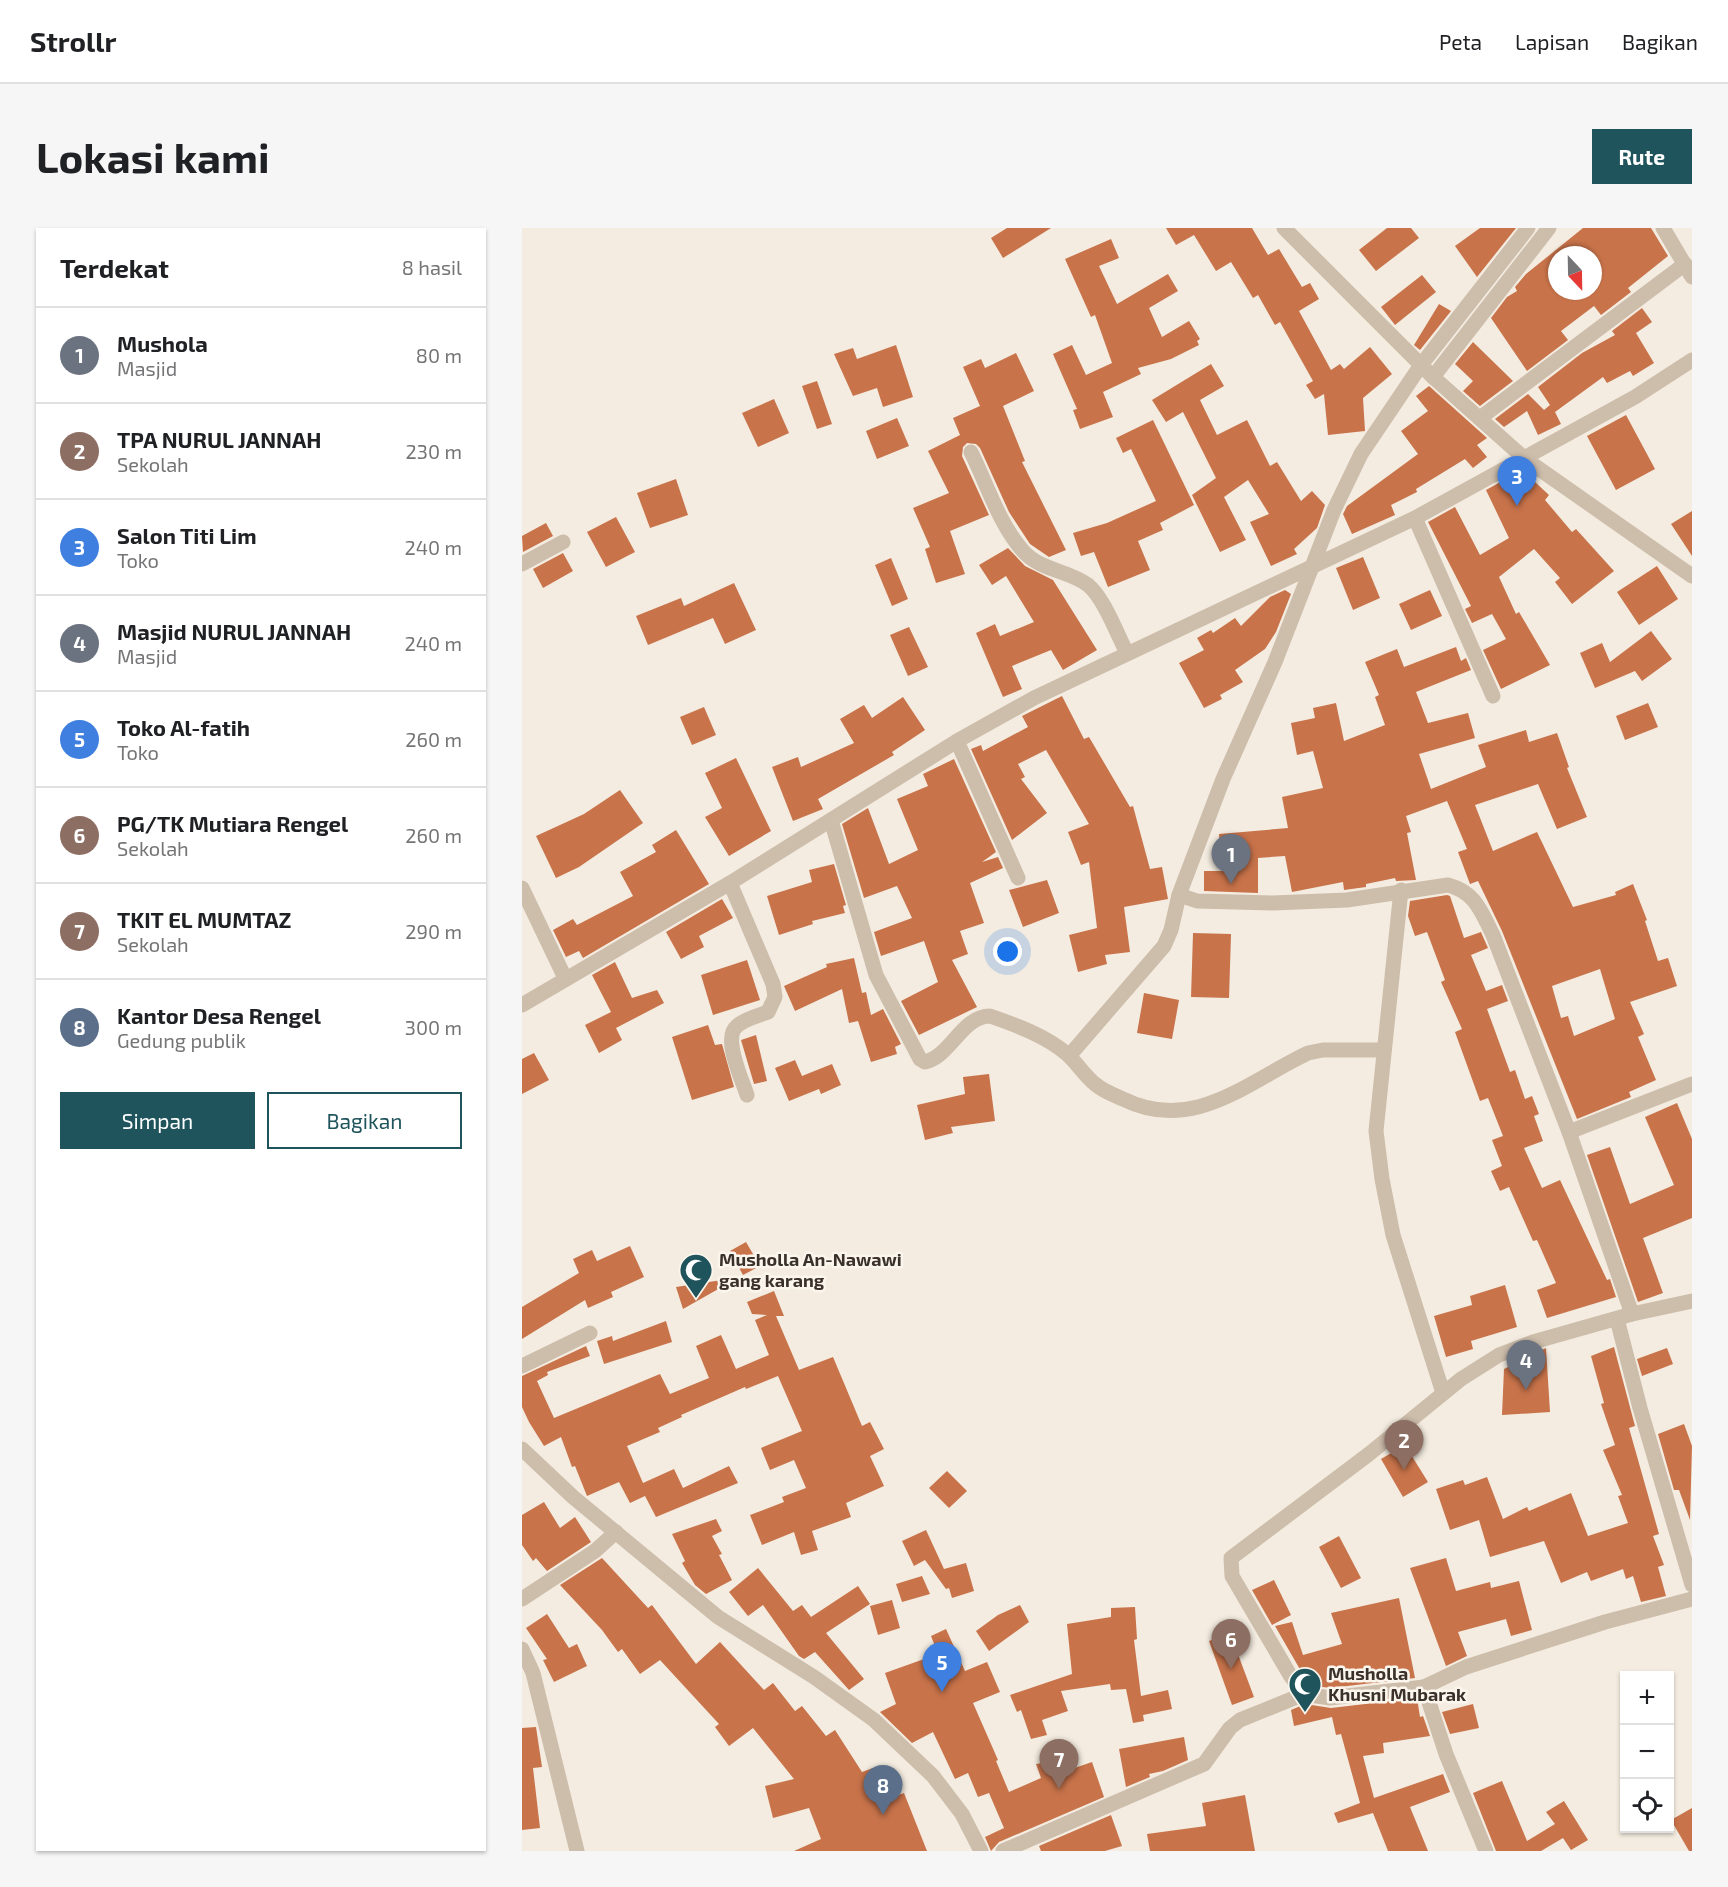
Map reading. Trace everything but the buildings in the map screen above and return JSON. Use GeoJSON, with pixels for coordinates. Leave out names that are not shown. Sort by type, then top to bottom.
{"type":"FeatureCollection","features":[{"type":"Feature","properties":{"kind":"street"},"geometry":{"type":"LineString","coordinates":[[1284,228],[1427,371],[1525,459],[1692,576]]}},
{"type":"Feature","properties":{"kind":"street"},"geometry":{"type":"LineString","coordinates":[[1427,371],[1528,228]]}},
{"type":"Feature","properties":{"kind":"street"},"geometry":{"type":"LineString","coordinates":[[1073,1062],[1164,946],[1172,930],[1187,898],[1223,779],[1275,662],[1361,454],[1427,371],[1549,228]]}},
{"type":"Feature","properties":{"kind":"street"},"geometry":{"type":"LineString","coordinates":[[1480,418],[1688,271],[1663,228]]}},
{"type":"Feature","properties":{"kind":"street"},"geometry":{"type":"LineString","coordinates":[[522,1005],[730,883],[957,741],[1034,698],[1415,518],[1635,397],[1692,360]]}},
{"type":"Feature","properties":{"kind":"street"},"geometry":{"type":"LineString","coordinates":[[971,452],[1010,534],[1023,551],[1041,566],[1089,586],[1096,594],[1127,653]]}},
{"type":"Feature","properties":{"kind":"street"},"geometry":{"type":"LineString","coordinates":[[1415,518],[1493,696]]}},
{"type":"Feature","properties":{"kind":"street"},"geometry":{"type":"LineString","coordinates":[[522,564],[563,542]]}},
{"type":"Feature","properties":{"kind":"street"},"geometry":{"type":"LineString","coordinates":[[957,741],[1018,878]]}},
{"type":"Feature","properties":{"kind":"street"},"geometry":{"type":"LineString","coordinates":[[831,820],[876,975],[920,1059],[925,1062],[937,1057],[971,1023],[984,1016],[1023,1028],[1054,1045],[1098,1087],[1134,1105],[1158,1112],[1190,1110],[1220,1100],[1308,1053],[1384,1050]]}},
{"type":"Feature","properties":{"kind":"street"},"geometry":{"type":"LineString","coordinates":[[730,883],[773,984],[775,997],[768,1012],[738,1024],[731,1036],[731,1048],[747,1095]]}},
{"type":"Feature","properties":{"kind":"street"},"geometry":{"type":"LineString","coordinates":[[1187,898],[1273,903],[1347,900],[1401,890],[1448,885],[1464,889],[1478,905],[1493,934],[1569,1132],[1624,1316],[1640,1408],[1692,1585]]}},
{"type":"Feature","properties":{"kind":"street"},"geometry":{"type":"LineString","coordinates":[[522,888],[565,978]]}},
{"type":"Feature","properties":{"kind":"street"},"geometry":{"type":"LineString","coordinates":[[1401,890],[1376,1131],[1382,1179],[1393,1235],[1443,1393]]}},
{"type":"Feature","properties":{"kind":"street"},"geometry":{"type":"LineString","coordinates":[[1569,1132],[1692,1084]]}},
{"type":"Feature","properties":{"kind":"street"},"geometry":{"type":"LineString","coordinates":[[1304,1694],[1290,1675],[1232,1576],[1230,1558],[1369,1454],[1443,1393],[1499,1355],[1533,1342],[1624,1316],[1692,1301]]}},
{"type":"Feature","properties":{"kind":"street"},"geometry":{"type":"LineString","coordinates":[[522,1366],[590,1333]]}},
{"type":"Feature","properties":{"kind":"street"},"geometry":{"type":"LineString","coordinates":[[522,1449],[616,1532],[718,1617],[814,1677],[874,1720],[933,1776],[962,1814],[981,1851]]}},
{"type":"Feature","properties":{"kind":"street"},"geometry":{"type":"LineString","coordinates":[[522,1599],[595,1551],[616,1532]]}},
{"type":"Feature","properties":{"kind":"street"},"geometry":{"type":"LineString","coordinates":[[1003,1851],[1203,1764],[1230,1728],[1240,1720],[1304,1694],[1330,1698],[1424,1687],[1466,1667],[1605,1622],[1692,1599]]}},
{"type":"Feature","properties":{"kind":"street"},"geometry":{"type":"LineString","coordinates":[[522,1649],[533,1673],[578,1851]]}},
{"type":"Feature","properties":{"kind":"street"},"geometry":{"type":"LineString","coordinates":[[1424,1687],[1446,1754],[1486,1851]]}},
{"type":"Feature","properties":{"kind":"place","name":"Salon Titi Lim"},"geometry":{"type":"Point","coordinates":[1517,506]}},
{"type":"Feature","properties":{"kind":"place","name":"Mushola"},"geometry":{"type":"Point","coordinates":[1231,884]}},
{"type":"Feature","properties":{"kind":"place","name":"Musholla An-Nawawi gang karang"},"geometry":{"type":"Point","coordinates":[696,1299]}},
{"type":"Feature","properties":{"kind":"place","name":"Masjid NURUL JANNAH"},"geometry":{"type":"Point","coordinates":[1526,1390]}},
{"type":"Feature","properties":{"kind":"place","name":"TPA NURUL JANNAH"},"geometry":{"type":"Point","coordinates":[1404,1470]}},
{"type":"Feature","properties":{"kind":"place","name":"PG/TK Mutiara Rengel"},"geometry":{"type":"Point","coordinates":[1231,1669]}},
{"type":"Feature","properties":{"kind":"place","name":"Toko Al-fatih"},"geometry":{"type":"Point","coordinates":[942,1692]}},
{"type":"Feature","properties":{"kind":"place","name":"Musholla Khusni Mubarak"},"geometry":{"type":"Point","coordinates":[1305,1713]}},
{"type":"Feature","properties":{"kind":"place","name":"TKIT EL MUMTAZ"},"geometry":{"type":"Point","coordinates":[1059,1789]}},
{"type":"Feature","properties":{"kind":"place","name":"Kantor Desa Rengel"},"geometry":{"type":"Point","coordinates":[883,1815]}}]}
